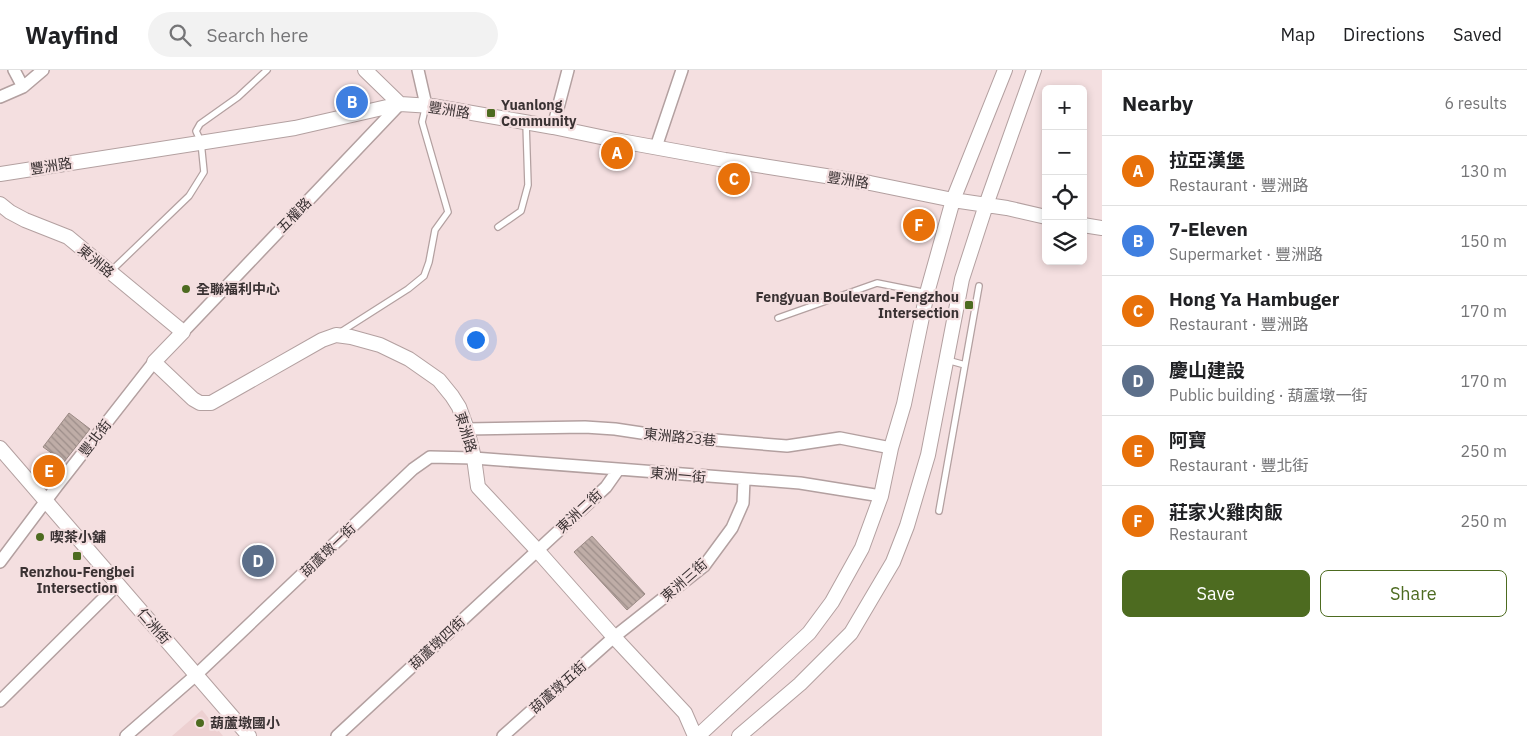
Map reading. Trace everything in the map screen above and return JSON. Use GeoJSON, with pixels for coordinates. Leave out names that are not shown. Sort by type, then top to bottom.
{"type":"FeatureCollection","features":[{"type":"Feature","properties":{"kind":"street"},"geometry":{"type":"LineString","coordinates":[[14,70],[23,87]]}},
{"type":"Feature","properties":{"kind":"street"},"geometry":{"type":"LineString","coordinates":[[0,98],[23,87],[43,70]]}},
{"type":"Feature","properties":{"kind":"street"},"geometry":{"type":"LineString","coordinates":[[365,70],[400,104]]}},
{"type":"Feature","properties":{"kind":"street"},"geometry":{"type":"LineString","coordinates":[[418,70],[426,105]]}},
{"type":"Feature","properties":{"kind":"street"},"geometry":{"type":"LineString","coordinates":[[553,127],[568,70]]}},
{"type":"Feature","properties":{"kind":"street"},"geometry":{"type":"LineString","coordinates":[[656,147],[682,70]]}},
{"type":"Feature","properties":{"kind":"street"},"geometry":{"type":"LineString","coordinates":[[696,736],[809,633],[832,602],[858,556],[881,496],[904,404],[927,293],[953,200],[1005,70]]}},
{"type":"Feature","properties":{"kind":"street"},"geometry":{"type":"LineString","coordinates":[[739,736],[800,684],[851,634],[893,562],[907,526],[928,456],[962,279],[1034,70]]}},
{"type":"Feature","properties":{"kind":"street","name":"豐洲路"},"geometry":{"type":"LineString","coordinates":[[0,174],[295,128],[400,104],[426,105],[796,172],[870,183],[1042,216]]}},
{"type":"Feature","properties":{"kind":"street","name":"五權路"},"geometry":{"type":"LineString","coordinates":[[154,362],[400,104]]}},
{"type":"Feature","properties":{"kind":"street","name":"東洲路"},"geometry":{"type":"LineString","coordinates":[[0,204],[25,220],[68,237],[182,332]]}},
{"type":"Feature","properties":{"kind":"street"},"geometry":{"type":"LineString","coordinates":[[1087,226],[1102,228]]}},
{"type":"Feature","properties":{"kind":"street"},"geometry":{"type":"LineString","coordinates":[[154,362],[193,399],[200,403],[211,403],[322,340],[336,335]]}},
{"type":"Feature","properties":{"kind":"street","name":"東洲路"},"geometry":{"type":"LineString","coordinates":[[336,335],[380,345],[409,359],[431,374],[452,396],[459,407],[467,429],[478,487],[684,713],[696,736]]}},
{"type":"Feature","properties":{"kind":"street","name":"豐北街"},"geometry":{"type":"LineString","coordinates":[[0,562],[154,362]]}},
{"type":"Feature","properties":{"kind":"street","name":"東洲路23巷"},"geometry":{"type":"LineString","coordinates":[[467,429],[585,427],[787,446],[840,438],[892,448]]}},
{"type":"Feature","properties":{"kind":"street","name":"仁洲街"},"geometry":{"type":"LineString","coordinates":[[0,448],[249,736]]}},
{"type":"Feature","properties":{"kind":"street","name":"葫蘆墩一街"},"geometry":{"type":"LineString","coordinates":[[126,736],[196,675],[413,469],[430,457],[474,458]]}},
{"type":"Feature","properties":{"kind":"street","name":"東洲一街"},"geometry":{"type":"LineString","coordinates":[[474,458],[800,484],[881,496]]}},
{"type":"Feature","properties":{"kind":"street","name":"東洲二街"},"geometry":{"type":"LineString","coordinates":[[537,550],[606,486],[618,470]]}},
{"type":"Feature","properties":{"kind":"street","name":"東洲三街"},"geometry":{"type":"LineString","coordinates":[[614,637],[704,566],[732,528],[743,503],[744,480]]}},
{"type":"Feature","properties":{"kind":"street","name":"葫蘆墩四街"},"geometry":{"type":"LineString","coordinates":[[337,736],[537,550]]}},
{"type":"Feature","properties":{"kind":"street"},"geometry":{"type":"LineString","coordinates":[[0,701],[118,584]]}},
{"type":"Feature","properties":{"kind":"street","name":"葫蘆墩五街"},"geometry":{"type":"LineString","coordinates":[[503,736],[614,637]]}},
{"type":"Feature","properties":{"kind":"lane"},"geometry":{"type":"LineString","coordinates":[[109,273],[189,196],[204,172],[201,142],[196,131],[200,124],[238,97],[267,70]]}},
{"type":"Feature","properties":{"kind":"lane"},"geometry":{"type":"LineString","coordinates":[[336,335],[408,289],[424,276],[429,262],[435,230],[448,212],[422,122],[426,105]]}},
{"type":"Feature","properties":{"kind":"lane"},"geometry":{"type":"LineString","coordinates":[[498,227],[520,210],[528,185],[526,123]]}},
{"type":"Feature","properties":{"kind":"lane"},"geometry":{"type":"LineString","coordinates":[[778,318],[877,283],[927,293]]}},
{"type":"Feature","properties":{"kind":"lane"},"geometry":{"type":"LineString","coordinates":[[939,511],[979,286]]}},
{"type":"Feature","properties":{"kind":"lane"},"geometry":{"type":"LineString","coordinates":[[946,360],[965,365]]}},
{"type":"Feature","properties":{"kind":"shaded area","name":"葫蘆墩國小"},"geometry":{"type":"Polygon","coordinates":[[[202,710],[223,736],[172,736],[202,710]]]}},
{"type":"Feature","properties":{"kind":"building"},"geometry":{"type":"Polygon","coordinates":[[[69,413],[90,429],[64,462],[43,447],[69,413]]]}},
{"type":"Feature","properties":{"kind":"building"},"geometry":{"type":"Polygon","coordinates":[[[592,536],[645,594],[627,610],[574,552],[592,536]]]}},
{"type":"Feature","properties":{"kind":"place","name":"7-Eleven"},"geometry":{"type":"Point","coordinates":[352,102]}},
{"type":"Feature","properties":{"kind":"place","name":"Yuanlong Community"},"geometry":{"type":"Point","coordinates":[491,113]}},
{"type":"Feature","properties":{"kind":"place","name":"拉亞漢堡"},"geometry":{"type":"Point","coordinates":[617,153]}},
{"type":"Feature","properties":{"kind":"place","name":"Hong Ya Hambuger"},"geometry":{"type":"Point","coordinates":[734,179]}},
{"type":"Feature","properties":{"kind":"place","name":"莊家火雞肉飯"},"geometry":{"type":"Point","coordinates":[919,225]}},
{"type":"Feature","properties":{"kind":"place","name":"全聯福利中心"},"geometry":{"type":"Point","coordinates":[186,289]}},
{"type":"Feature","properties":{"kind":"place","name":"Fengyuan Boulevard-Fengzhou Intersection"},"geometry":{"type":"Point","coordinates":[969,305]}},
{"type":"Feature","properties":{"kind":"place","name":"阿寶"},"geometry":{"type":"Point","coordinates":[49,471]}},
{"type":"Feature","properties":{"kind":"place","name":"喫茶小舖"},"geometry":{"type":"Point","coordinates":[40,537]}},
{"type":"Feature","properties":{"kind":"place","name":"Renzhou-Fengbei Intersection"},"geometry":{"type":"Point","coordinates":[77,556]}},
{"type":"Feature","properties":{"kind":"place","name":"慶山建設"},"geometry":{"type":"Point","coordinates":[258,561]}},
{"type":"Feature","properties":{"kind":"place","name":"葫蘆墩國小"},"geometry":{"type":"Point","coordinates":[200,723]}}]}
